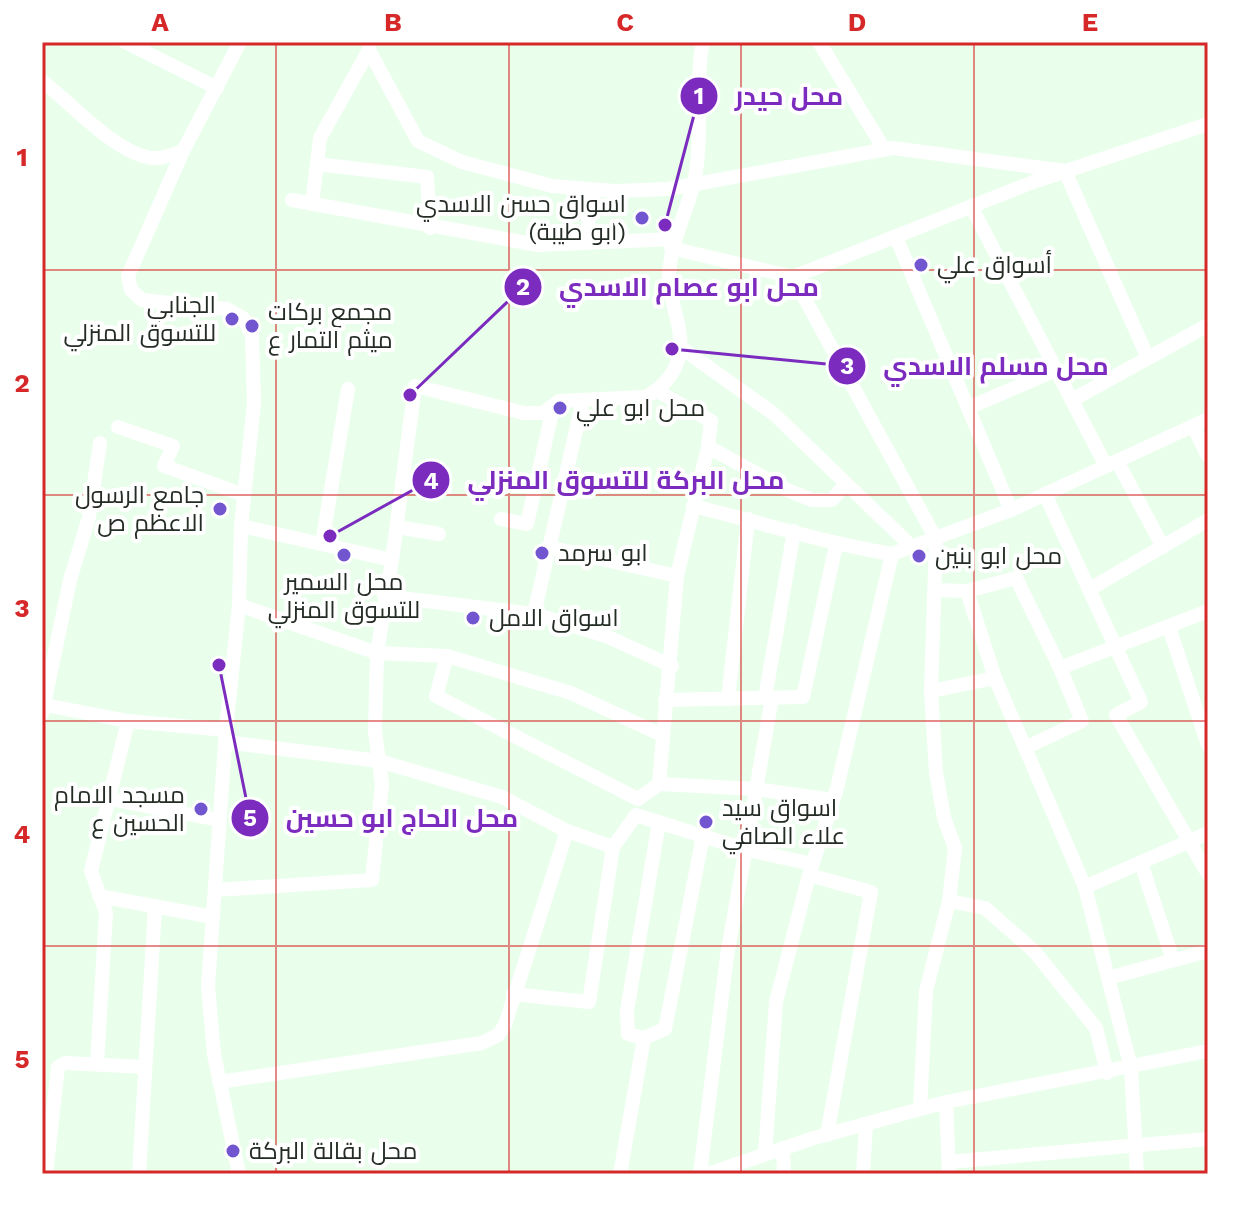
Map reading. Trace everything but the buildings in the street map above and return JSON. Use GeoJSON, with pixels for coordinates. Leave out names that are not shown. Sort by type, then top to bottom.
{"type":"FeatureCollection","features":[{"type":"Feature","properties":{"kind":"street"},"geometry":{"type":"LineString","coordinates":[[125,42],[217,88]]}},
{"type":"Feature","properties":{"kind":"street"},"geometry":{"type":"LineString","coordinates":[[239,1174],[219,1082],[209,1009],[219,820],[239,605],[241,526],[254,404],[249,326],[243,318],[227,309],[142,300],[128,283],[131,268],[183,151],[240,42]]}},
{"type":"Feature","properties":{"kind":"street"},"geometry":{"type":"LineString","coordinates":[[215,890],[372,880],[382,784],[375,731],[377,653],[404,485],[415,386],[524,413],[543,413],[559,401],[645,397],[657,391],[675,367],[680,347],[669,282],[672,244],[693,183],[699,131],[697,70],[703,42]]}},
{"type":"Feature","properties":{"kind":"street"},"geometry":{"type":"LineString","coordinates":[[819,42],[884,149]]}},
{"type":"Feature","properties":{"kind":"street"},"geometry":{"type":"LineString","coordinates":[[369,46],[418,141],[462,162],[552,186],[668,189],[884,149],[1065,171]]}},
{"type":"Feature","properties":{"kind":"street"},"geometry":{"type":"LineString","coordinates":[[312,204],[320,138],[369,46]]}},
{"type":"Feature","properties":{"kind":"street"},"geometry":{"type":"LineString","coordinates":[[42,81],[115,141],[142,156],[154,159],[183,151]]}},
{"type":"Feature","properties":{"kind":"street"},"geometry":{"type":"LineString","coordinates":[[292,200],[430,228],[538,245],[591,242],[672,244],[793,277],[1065,171],[1208,124]]}},
{"type":"Feature","properties":{"kind":"street"},"geometry":{"type":"LineString","coordinates":[[317,164],[427,177],[430,228]]}},
{"type":"Feature","properties":{"kind":"street"},"geometry":{"type":"LineString","coordinates":[[1065,171],[1147,356]]}},
{"type":"Feature","properties":{"kind":"street"},"geometry":{"type":"LineString","coordinates":[[584,189],[591,242]]}},
{"type":"Feature","properties":{"kind":"street"},"geometry":{"type":"LineString","coordinates":[[971,206],[1072,400],[1163,547]]}},
{"type":"Feature","properties":{"kind":"street"},"geometry":{"type":"LineString","coordinates":[[896,237],[1011,510]]}},
{"type":"Feature","properties":{"kind":"street"},"geometry":{"type":"LineString","coordinates":[[793,277],[936,539],[931,691],[936,772],[944,818],[955,848],[949,901],[926,991],[920,1109]]}},
{"type":"Feature","properties":{"kind":"street"},"geometry":{"type":"LineString","coordinates":[[1072,400],[1208,325]]}},
{"type":"Feature","properties":{"kind":"street"},"geometry":{"type":"LineString","coordinates":[[680,347],[774,414],[911,546]]}},
{"type":"Feature","properties":{"kind":"street"},"geometry":{"type":"LineString","coordinates":[[968,408],[1056,370]]}},
{"type":"Feature","properties":{"kind":"street"},"geometry":{"type":"LineString","coordinates":[[322,543],[348,389]]}},
{"type":"Feature","properties":{"kind":"street"},"geometry":{"type":"LineString","coordinates":[[657,391],[711,421],[708,447],[677,576],[672,666],[665,700],[659,784]]}},
{"type":"Feature","properties":{"kind":"street"},"geometry":{"type":"LineString","coordinates":[[534,614],[583,400]]}},
{"type":"Feature","properties":{"kind":"street"},"geometry":{"type":"LineString","coordinates":[[501,519],[527,524],[553,408]]}},
{"type":"Feature","properties":{"kind":"street"},"geometry":{"type":"LineString","coordinates":[[693,506],[794,531],[836,545],[892,554],[1011,510],[1208,419]]}},
{"type":"Feature","properties":{"kind":"street"},"geometry":{"type":"LineString","coordinates":[[1193,426],[1208,456]]}},
{"type":"Feature","properties":{"kind":"street"},"geometry":{"type":"LineString","coordinates":[[118,427],[173,446],[164,466],[244,495]]}},
{"type":"Feature","properties":{"kind":"street"},"geometry":{"type":"LineString","coordinates":[[100,443],[89,517],[70,580],[43,709],[379,761],[502,797],[567,831],[613,847]]}},
{"type":"Feature","properties":{"kind":"street"},"geometry":{"type":"LineString","coordinates":[[708,447],[812,500],[832,500],[846,484]]}},
{"type":"Feature","properties":{"kind":"street"},"geometry":{"type":"LineString","coordinates":[[404,485],[445,489]]}},
{"type":"Feature","properties":{"kind":"street"},"geometry":{"type":"LineString","coordinates":[[1045,494],[1141,702],[1116,715],[1193,842],[1208,874]]}},
{"type":"Feature","properties":{"kind":"street"},"geometry":{"type":"LineString","coordinates":[[728,699],[748,519]]}},
{"type":"Feature","properties":{"kind":"street"},"geometry":{"type":"LineString","coordinates":[[1090,589],[1208,520]]}},
{"type":"Feature","properties":{"kind":"street"},"geometry":{"type":"LineString","coordinates":[[241,526],[392,560]]}},
{"type":"Feature","properties":{"kind":"street"},"geometry":{"type":"LineString","coordinates":[[397,527],[439,534]]}},
{"type":"Feature","properties":{"kind":"street"},"geometry":{"type":"LineString","coordinates":[[700,1174],[744,849],[756,789],[794,531]]}},
{"type":"Feature","properties":{"kind":"street"},"geometry":{"type":"LineString","coordinates":[[665,700],[803,697],[836,545]]}},
{"type":"Feature","properties":{"kind":"street"},"geometry":{"type":"LineString","coordinates":[[548,547],[677,576]]}},
{"type":"Feature","properties":{"kind":"street"},"geometry":{"type":"LineString","coordinates":[[765,1154],[776,1002],[833,800],[892,554]]}},
{"type":"Feature","properties":{"kind":"street"},"geometry":{"type":"LineString","coordinates":[[936,590],[967,591],[1016,578],[1082,721],[1025,748]]}},
{"type":"Feature","properties":{"kind":"street"},"geometry":{"type":"LineString","coordinates":[[967,591],[995,678],[1085,887],[1131,1068],[1137,1174]]}},
{"type":"Feature","properties":{"kind":"street"},"geometry":{"type":"LineString","coordinates":[[384,596],[534,614],[606,636],[672,666]]}},
{"type":"Feature","properties":{"kind":"street"},"geometry":{"type":"LineString","coordinates":[[239,605],[377,653],[447,656],[571,693],[662,735]]}},
{"type":"Feature","properties":{"kind":"street"},"geometry":{"type":"LineString","coordinates":[[1060,668],[1208,611]]}},
{"type":"Feature","properties":{"kind":"street"},"geometry":{"type":"LineString","coordinates":[[1169,627],[1208,745]]}},
{"type":"Feature","properties":{"kind":"street"},"geometry":{"type":"LineString","coordinates":[[447,656],[436,696],[638,799]]}},
{"type":"Feature","properties":{"kind":"street"},"geometry":{"type":"LineString","coordinates":[[931,691],[995,678]]}},
{"type":"Feature","properties":{"kind":"street"},"geometry":{"type":"LineString","coordinates":[[97,1064],[106,920],[91,871],[128,721]]}},
{"type":"Feature","properties":{"kind":"street"},"geometry":{"type":"LineString","coordinates":[[513,994],[589,1002],[613,847],[636,815],[638,799],[659,784],[756,789],[833,800]]}},
{"type":"Feature","properties":{"kind":"street"},"geometry":{"type":"LineString","coordinates":[[110,799],[219,820]]}},
{"type":"Feature","properties":{"kind":"street"},"geometry":{"type":"LineString","coordinates":[[636,815],[871,892],[827,1135]]}},
{"type":"Feature","properties":{"kind":"street"},"geometry":{"type":"LineString","coordinates":[[659,822],[627,1011],[628,1034],[644,1038],[665,1029],[703,836]]}},
{"type":"Feature","properties":{"kind":"street"},"geometry":{"type":"LineString","coordinates":[[219,1082],[482,1043],[498,1035],[505,1025],[567,831]]}},
{"type":"Feature","properties":{"kind":"street"},"geometry":{"type":"LineString","coordinates":[[1085,887],[1208,833]]}},
{"type":"Feature","properties":{"kind":"street"},"geometry":{"type":"LineString","coordinates":[[1141,863],[1173,960]]}},
{"type":"Feature","properties":{"kind":"street"},"geometry":{"type":"LineString","coordinates":[[99,896],[213,917]]}},
{"type":"Feature","properties":{"kind":"street"},"geometry":{"type":"LineString","coordinates":[[949,901],[985,908],[1034,951],[1096,1028],[1107,1073]]}},
{"type":"Feature","properties":{"kind":"street"},"geometry":{"type":"LineString","coordinates":[[139,1174],[155,907]]}},
{"type":"Feature","properties":{"kind":"street"},"geometry":{"type":"LineString","coordinates":[[1108,978],[1208,951]]}},
{"type":"Feature","properties":{"kind":"street"},"geometry":{"type":"LineString","coordinates":[[620,1174],[644,1038]]}},
{"type":"Feature","properties":{"kind":"street"},"geometry":{"type":"LineString","coordinates":[[708,1174],[783,1148],[946,1102],[1208,1051]]}},
{"type":"Feature","properties":{"kind":"street"},"geometry":{"type":"LineString","coordinates":[[46,1174],[55,1070],[65,1063],[145,1067]]}},
{"type":"Feature","properties":{"kind":"street"},"geometry":{"type":"LineString","coordinates":[[946,1102],[949,1168],[1136,1144],[1208,1139]]}},
{"type":"Feature","properties":{"kind":"street"},"geometry":{"type":"LineString","coordinates":[[863,1174],[866,1124]]}},
{"type":"Feature","properties":{"kind":"street"},"geometry":{"type":"LineString","coordinates":[[783,1148],[784,1174]]}},
{"type":"Feature","properties":{"kind":"place","name":"اسواق حسن الاسدي (ابو طيبة)"},"geometry":{"type":"Point","coordinates":[642,218]}},
{"type":"Feature","properties":{"kind":"place","name":"محل حيدر"},"geometry":{"type":"Point","coordinates":[665,225]}},
{"type":"Feature","properties":{"kind":"place","name":"أسواق علي"},"geometry":{"type":"Point","coordinates":[921,265]}},
{"type":"Feature","properties":{"kind":"place","name":"الجنابي للتسوق المنزلي"},"geometry":{"type":"Point","coordinates":[232,319]}},
{"type":"Feature","properties":{"kind":"place","name":"مجمع بركات ميثم التمار ع"},"geometry":{"type":"Point","coordinates":[252,326]}},
{"type":"Feature","properties":{"kind":"place","name":"محل مسلم الاسدي"},"geometry":{"type":"Point","coordinates":[672,349]}},
{"type":"Feature","properties":{"kind":"place","name":"محل ابو عصام الاسدي"},"geometry":{"type":"Point","coordinates":[410,395]}},
{"type":"Feature","properties":{"kind":"place","name":"محل ابو علي"},"geometry":{"type":"Point","coordinates":[560,408]}},
{"type":"Feature","properties":{"kind":"place","name":"جامع الرسول الاعظم ص"},"geometry":{"type":"Point","coordinates":[220,509]}},
{"type":"Feature","properties":{"kind":"place","name":"محل البركة للتسوق المنزلي"},"geometry":{"type":"Point","coordinates":[330,536]}},
{"type":"Feature","properties":{"kind":"place","name":"ابو سرمد"},"geometry":{"type":"Point","coordinates":[542,553]}},
{"type":"Feature","properties":{"kind":"place","name":"محل السمير للتسوق المنزلي"},"geometry":{"type":"Point","coordinates":[344,555]}},
{"type":"Feature","properties":{"kind":"place","name":"محل ابو بنين"},"geometry":{"type":"Point","coordinates":[919,556]}},
{"type":"Feature","properties":{"kind":"place","name":"اسواق الامل"},"geometry":{"type":"Point","coordinates":[473,618]}},
{"type":"Feature","properties":{"kind":"place","name":"محل الحاج ابو حسين"},"geometry":{"type":"Point","coordinates":[219,665]}},
{"type":"Feature","properties":{"kind":"place","name":"مسجد الامام الحسين ع"},"geometry":{"type":"Point","coordinates":[201,809]}},
{"type":"Feature","properties":{"kind":"place","name":"اسواق سيد علاء الصافي"},"geometry":{"type":"Point","coordinates":[706,822]}},
{"type":"Feature","properties":{"kind":"place","name":"محل بقالة البركة"},"geometry":{"type":"Point","coordinates":[233,1151]}}]}
